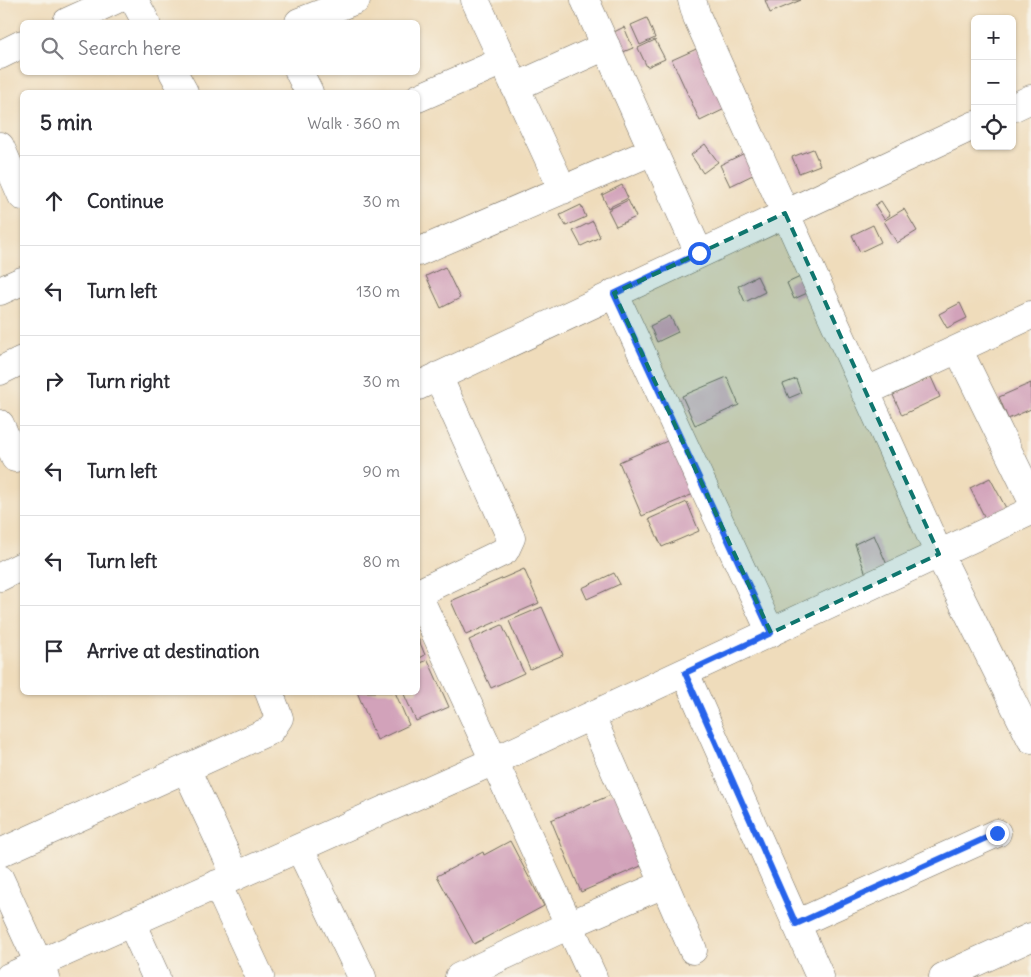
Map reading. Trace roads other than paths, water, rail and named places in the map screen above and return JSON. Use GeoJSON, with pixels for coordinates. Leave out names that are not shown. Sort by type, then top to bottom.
{"type":"FeatureCollection","features":[{"type":"Feature","properties":{"kind":"street"},"geometry":{"type":"LineString","coordinates":[[72,20],[115,0]]}},
{"type":"Feature","properties":{"kind":"street"},"geometry":{"type":"LineString","coordinates":[[134,0],[145,20]]}},
{"type":"Feature","properties":{"kind":"street"},"geometry":{"type":"LineString","coordinates":[[475,0],[563,190]]}},
{"type":"Feature","properties":{"kind":"street"},"geometry":{"type":"LineString","coordinates":[[585,0],[699,253]]}},
{"type":"Feature","properties":{"kind":"street"},"geometry":{"type":"LineString","coordinates":[[692,0],[697,17],[939,554],[1031,739]]}},
{"type":"Feature","properties":{"kind":"street"},"geometry":{"type":"LineString","coordinates":[[304,20],[351,1]]}},
{"type":"Feature","properties":{"kind":"street"},"geometry":{"type":"LineString","coordinates":[[0,54],[20,45]]}},
{"type":"Feature","properties":{"kind":"street"},"geometry":{"type":"LineString","coordinates":[[515,87],[606,46]]}},
{"type":"Feature","properties":{"kind":"street"},"geometry":{"type":"LineString","coordinates":[[420,97],[503,61]]}},
{"type":"Feature","properties":{"kind":"street"},"geometry":{"type":"LineString","coordinates":[[175,75],[183,90]]}},
{"type":"Feature","properties":{"kind":"street"},"geometry":{"type":"LineString","coordinates":[[300,75],[308,90]]}},
{"type":"Feature","properties":{"kind":"street"},"geometry":{"type":"LineString","coordinates":[[1016,106],[1031,99]]}},
{"type":"Feature","properties":{"kind":"street"},"geometry":{"type":"LineString","coordinates":[[420,593],[505,551],[511,538],[428,381],[971,127]]}},
{"type":"Feature","properties":{"kind":"street"},"geometry":{"type":"LineString","coordinates":[[0,146],[15,186]]}},
{"type":"Feature","properties":{"kind":"street"},"geometry":{"type":"LineString","coordinates":[[420,251],[653,151]]}},
{"type":"Feature","properties":{"kind":"street"},"geometry":{"type":"LineString","coordinates":[[0,291],[20,282]]}},
{"type":"Feature","properties":{"kind":"street"},"geometry":{"type":"LineString","coordinates":[[614,294],[771,633]]}},
{"type":"Feature","properties":{"kind":"street"},"geometry":{"type":"LineString","coordinates":[[865,392],[1031,315]]}},
{"type":"Feature","properties":{"kind":"street"},"geometry":{"type":"LineString","coordinates":[[958,349],[1031,498]]}},
{"type":"Feature","properties":{"kind":"street"},"geometry":{"type":"LineString","coordinates":[[0,371],[20,361]]}},
{"type":"Feature","properties":{"kind":"street"},"geometry":{"type":"LineString","coordinates":[[0,424],[12,459]]}},
{"type":"Feature","properties":{"kind":"street"},"geometry":{"type":"LineString","coordinates":[[9,977],[42,970],[131,922],[494,761],[1031,511]]}},
{"type":"Feature","properties":{"kind":"street"},"geometry":{"type":"LineString","coordinates":[[0,577],[20,567]]}},
{"type":"Feature","properties":{"kind":"street"},"geometry":{"type":"LineString","coordinates":[[420,598],[593,977]]}},
{"type":"Feature","properties":{"kind":"street"},"geometry":{"type":"LineString","coordinates":[[685,673],[820,977]]}},
{"type":"Feature","properties":{"kind":"street"},"geometry":{"type":"LineString","coordinates":[[0,853],[271,730],[279,718],[270,695]]}},
{"type":"Feature","properties":{"kind":"street"},"geometry":{"type":"LineString","coordinates":[[591,716],[693,950]]}},
{"type":"Feature","properties":{"kind":"street"},"geometry":{"type":"LineString","coordinates":[[186,768],[260,977]]}},
{"type":"Feature","properties":{"kind":"street"},"geometry":{"type":"LineString","coordinates":[[796,924],[997,833]]}},
{"type":"Feature","properties":{"kind":"street"},"geometry":{"type":"LineString","coordinates":[[300,848],[362,977]]}},
{"type":"Feature","properties":{"kind":"street"},"geometry":{"type":"LineString","coordinates":[[0,879],[42,970]]}},
{"type":"Feature","properties":{"kind":"street"},"geometry":{"type":"LineString","coordinates":[[459,977],[569,925],[664,884]]}},
{"type":"Feature","properties":{"kind":"street"},"geometry":{"type":"LineString","coordinates":[[131,922],[156,977]]}},
{"type":"Feature","properties":{"kind":"street"},"geometry":{"type":"LineString","coordinates":[[943,977],[1031,937]]}}]}
